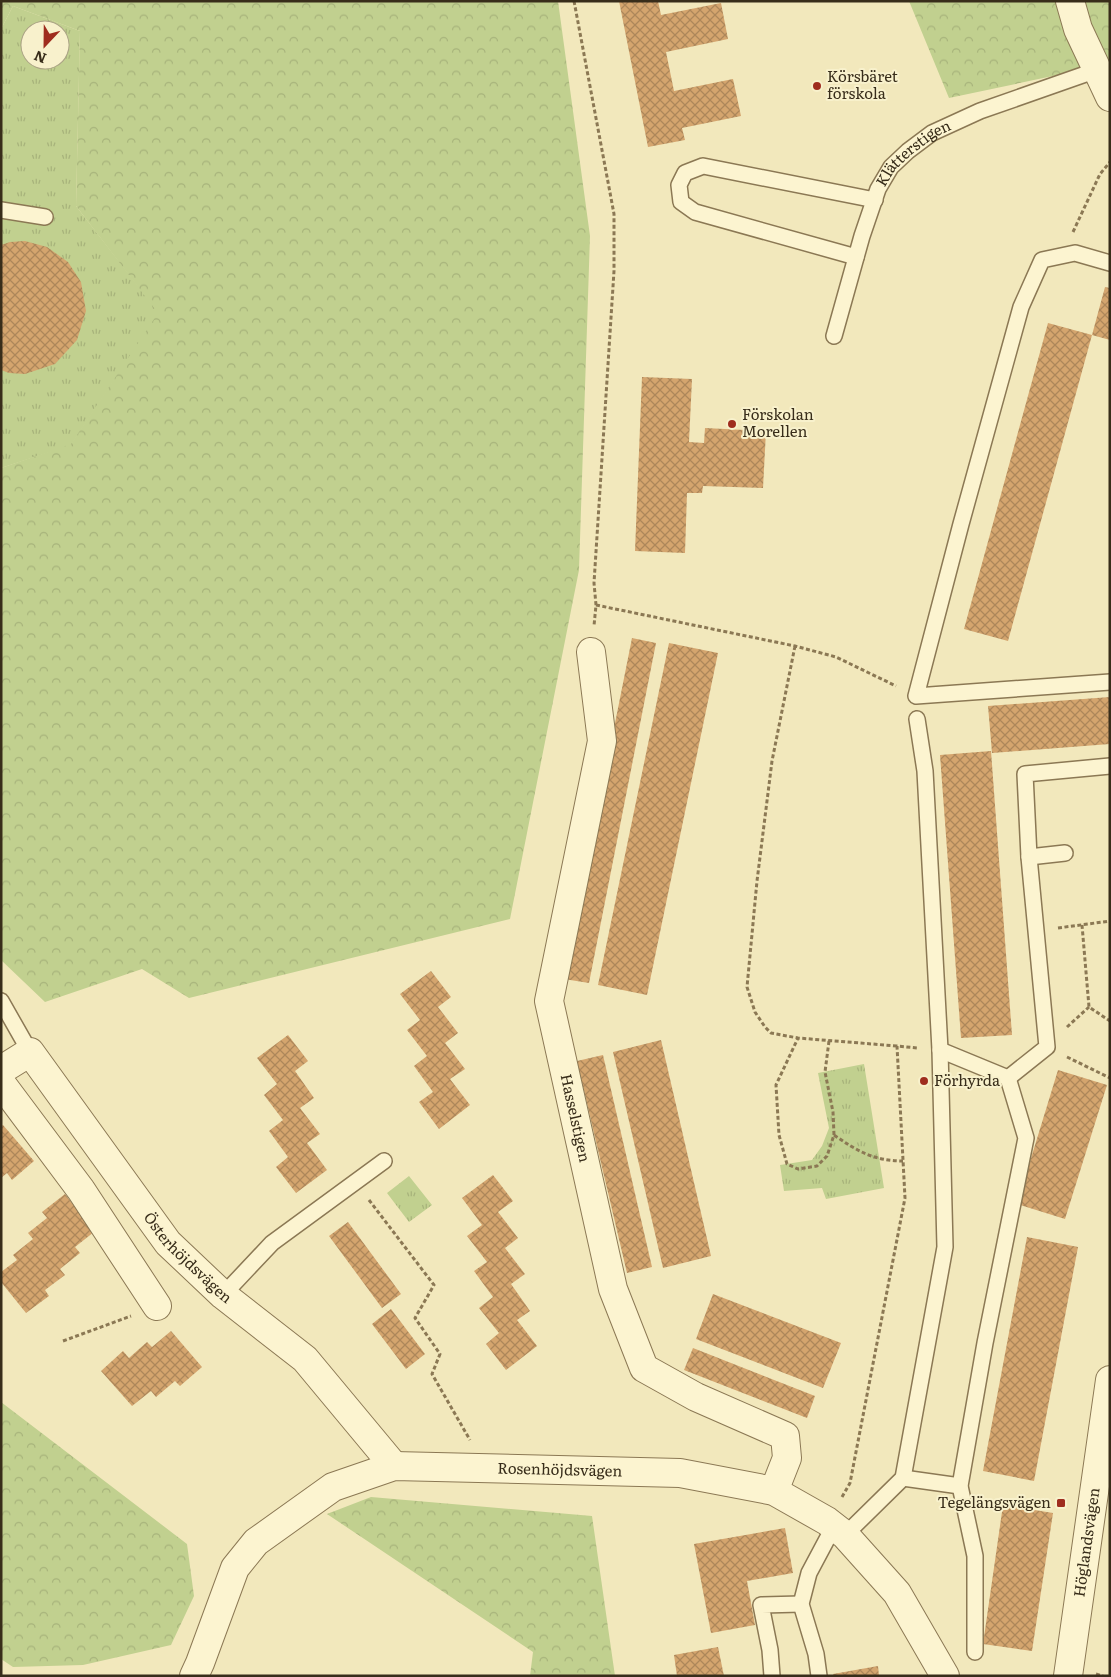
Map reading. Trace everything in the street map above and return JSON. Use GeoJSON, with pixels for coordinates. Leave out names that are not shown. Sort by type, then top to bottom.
{"type":"FeatureCollection","features":[{"type":"Feature","properties":{"kind":"street"},"geometry":{"type":"LineString","coordinates":[[1070,1],[1078,29],[1110,97]]}},
{"type":"Feature","properties":{"kind":"street","name":"Hasselstigen"},"geometry":{"type":"LineString","coordinates":[[591,652],[602,741],[549,1001],[613,1290],[644,1368],[696,1397],[785,1436],[787,1458],[774,1491]]}},
{"type":"Feature","properties":{"kind":"street"},"geometry":{"type":"LineString","coordinates":[[1,1070],[30,1052]]}},
{"type":"Feature","properties":{"kind":"street","name":"Österhöjdsvägen"},"geometry":{"type":"LineString","coordinates":[[30,1052],[168,1243],[223,1295],[305,1359],[394,1466]]}},
{"type":"Feature","properties":{"kind":"street"},"geometry":{"type":"LineString","coordinates":[[1,1083],[81,1190],[157,1306]]}},
{"type":"Feature","properties":{"kind":"street","name":"Höglandsvägen"},"geometry":{"type":"LineString","coordinates":[[1068,1676],[1110,1380]]}},
{"type":"Feature","properties":{"kind":"street","name":"Rosenhöjdsvägen"},"geometry":{"type":"LineString","coordinates":[[194,1676],[235,1568],[256,1542],[333,1487],[394,1466],[680,1473],[774,1491],[835,1527],[897,1593],[945,1676]]}},
{"type":"Feature","properties":{"kind":"lane","name":"Klätterstigen"},"geometry":{"type":"LineString","coordinates":[[834,336],[856,257],[878,189],[892,167],[908,151],[932,133],[980,111],[1098,70]]}},
{"type":"Feature","properties":{"kind":"lane"},"geometry":{"type":"LineString","coordinates":[[856,257],[695,212],[680,202],[679,185],[685,174],[703,166],[875,200]]}},
{"type":"Feature","properties":{"kind":"lane"},"geometry":{"type":"LineString","coordinates":[[1,210],[45,217]]}},
{"type":"Feature","properties":{"kind":"lane"},"geometry":{"type":"LineString","coordinates":[[1110,263],[1075,253],[1042,260],[1021,307],[916,696],[1110,682]]}},
{"type":"Feature","properties":{"kind":"lane"},"geometry":{"type":"LineString","coordinates":[[903,1478],[945,1247],[940,1050],[925,771],[917,719]]}},
{"type":"Feature","properties":{"kind":"lane"},"geometry":{"type":"LineString","coordinates":[[1008,1078],[1047,1047],[1029,857],[1025,774],[1110,766]]}},
{"type":"Feature","properties":{"kind":"lane"},"geometry":{"type":"LineString","coordinates":[[1029,857],[1065,853]]}},
{"type":"Feature","properties":{"kind":"lane"},"geometry":{"type":"LineString","coordinates":[[1,1001],[30,1052]]}},
{"type":"Feature","properties":{"kind":"lane"},"geometry":{"type":"LineString","coordinates":[[940,1050],[1008,1078]]}},
{"type":"Feature","properties":{"kind":"lane"},"geometry":{"type":"LineString","coordinates":[[975,1652],[975,1556],[960,1486],[1026,1138],[1008,1078]]}},
{"type":"Feature","properties":{"kind":"lane"},"geometry":{"type":"LineString","coordinates":[[223,1295],[272,1243],[384,1161]]}},
{"type":"Feature","properties":{"kind":"lane"},"geometry":{"type":"LineString","coordinates":[[819,1676],[816,1654],[801,1604],[809,1573],[835,1527],[903,1478],[960,1486]]}},
{"type":"Feature","properties":{"kind":"lane"},"geometry":{"type":"LineString","coordinates":[[772,1676],[770,1650],[761,1605],[801,1604]]}},
{"type":"Feature","properties":{"kind":"path"},"geometry":{"type":"LineString","coordinates":[[574,1],[614,214],[614,271],[594,583],[596,605],[591,652]]}},
{"type":"Feature","properties":{"kind":"path"},"geometry":{"type":"LineString","coordinates":[[1062,256],[1100,174],[1110,162]]}},
{"type":"Feature","properties":{"kind":"path"},"geometry":{"type":"LineString","coordinates":[[596,605],[795,646],[836,657],[916,696]]}},
{"type":"Feature","properties":{"kind":"path"},"geometry":{"type":"LineString","coordinates":[[795,646],[772,761],[757,882],[747,987],[755,1012],[771,1033],[798,1038],[940,1050]]}},
{"type":"Feature","properties":{"kind":"path"},"geometry":{"type":"LineString","coordinates":[[1036,931],[1110,921]]}},
{"type":"Feature","properties":{"kind":"path"},"geometry":{"type":"LineString","coordinates":[[1082,925],[1089,1008],[1110,1021]]}},
{"type":"Feature","properties":{"kind":"path"},"geometry":{"type":"LineString","coordinates":[[798,1038],[776,1085],[779,1135],[787,1164],[798,1169],[817,1166],[827,1156],[834,1135],[833,1112],[825,1072],[829,1041]]}},
{"type":"Feature","properties":{"kind":"path"},"geometry":{"type":"LineString","coordinates":[[835,1527],[850,1483],[905,1198],[897,1046]]}},
{"type":"Feature","properties":{"kind":"path"},"geometry":{"type":"LineString","coordinates":[[1047,1047],[1110,1078]]}},
{"type":"Feature","properties":{"kind":"path"},"geometry":{"type":"LineString","coordinates":[[834,1135],[856,1150],[879,1159],[903,1161]]}},
{"type":"Feature","properties":{"kind":"path"},"geometry":{"type":"LineString","coordinates":[[355,1182],[434,1285],[415,1318],[440,1354],[432,1374],[472,1443]]}},
{"type":"Feature","properties":{"kind":"path"},"geometry":{"type":"LineString","coordinates":[[63,1341],[157,1306]]}},
{"type":"Feature","properties":{"kind":"green space"},"geometry":{"type":"Polygon","coordinates":[[[1,1],[558,1],[590,236],[579,570],[510,919],[189,998],[142,969],[45,1002],[1,960],[1,468],[71,444],[158,313],[76,206],[80,31],[70,27],[70,20],[51,20],[13,6],[1,29],[1,1]]]}},
{"type":"Feature","properties":{"kind":"green space"},"geometry":{"type":"Polygon","coordinates":[[[909,1],[1110,1],[1110,64],[949,98],[909,1]]]}},
{"type":"Feature","properties":{"kind":"green space"},"geometry":{"type":"Polygon","coordinates":[[[13,6],[51,20],[20,20],[20,70],[70,70],[70,27],[80,31],[76,206],[159,313],[71,445],[1,468],[1,29],[13,6]]]}},
{"type":"Feature","properties":{"kind":"green space"},"geometry":{"type":"Polygon","coordinates":[[[864,1064],[884,1188],[826,1199],[822,1188],[784,1191],[780,1165],[812,1160],[822,1146],[829,1128],[818,1073],[864,1064]]]}},
{"type":"Feature","properties":{"kind":"green space"},"geometry":{"type":"Polygon","coordinates":[[[409,1176],[432,1205],[409,1222],[387,1193],[409,1176]]]}},
{"type":"Feature","properties":{"kind":"green space"},"geometry":{"type":"Polygon","coordinates":[[[1,1402],[187,1544],[194,1596],[171,1645],[83,1665],[13,1667],[1,1659],[1,1402]]]}},
{"type":"Feature","properties":{"kind":"green space"},"geometry":{"type":"Polygon","coordinates":[[[371,1497],[592,1516],[615,1676],[530,1676],[533,1652],[327,1514],[371,1497]]]}},
{"type":"Feature","properties":{"kind":"building"},"geometry":{"type":"Polygon","coordinates":[[[619,1],[658,1],[661,15],[721,3],[728,39],[666,52],[674,91],[733,79],[741,116],[682,128],[685,140],[648,147],[619,1]]]}},
{"type":"Feature","properties":{"kind":"building"},"geometry":{"type":"Polygon","coordinates":[[[25,241],[47,247],[68,262],[81,282],[86,311],[77,340],[55,364],[25,374],[9,373],[1,370],[1,245],[25,241]]]}},
{"type":"Feature","properties":{"kind":"building"},"geometry":{"type":"Polygon","coordinates":[[[1105,287],[1110,288],[1110,340],[1092,335],[1105,287]]]}},
{"type":"Feature","properties":{"kind":"building"},"geometry":{"type":"Polygon","coordinates":[[[1048,323],[1092,335],[1008,641],[964,629],[1048,323]]]}},
{"type":"Feature","properties":{"kind":"building"},"geometry":{"type":"Polygon","coordinates":[[[642,377],[692,379],[689,442],[704,443],[705,428],[766,431],[763,488],[703,486],[702,493],[687,493],[685,553],[635,551],[642,377]]]}},
{"type":"Feature","properties":{"kind":"building"},"geometry":{"type":"Polygon","coordinates":[[[632,638],[656,643],[589,983],[564,979],[632,638]]]}},
{"type":"Feature","properties":{"kind":"building"},"geometry":{"type":"Polygon","coordinates":[[[669,643],[718,653],[647,995],[598,985],[669,643]]]}},
{"type":"Feature","properties":{"kind":"building"},"geometry":{"type":"Polygon","coordinates":[[[1110,697],[1110,744],[992,753],[988,706],[1110,697]]]}},
{"type":"Feature","properties":{"kind":"building"},"geometry":{"type":"Polygon","coordinates":[[[991,751],[1012,1035],[961,1038],[940,755],[991,751]]]}},
{"type":"Feature","properties":{"kind":"building"},"geometry":{"type":"Polygon","coordinates":[[[431,971],[451,997],[438,1007],[458,1033],[445,1043],[465,1069],[450,1079],[470,1105],[439,1129],[419,1102],[433,1092],[414,1066],[427,1056],[407,1030],[420,1020],[400,994],[431,971]]]}},
{"type":"Feature","properties":{"kind":"building"},"geometry":{"type":"Polygon","coordinates":[[[288,1035],[308,1061],[295,1071],[314,1098],[300,1108],[320,1134],[307,1143],[327,1170],[296,1193],[276,1167],[288,1157],[269,1131],[283,1120],[264,1095],[277,1084],[257,1058],[288,1035]]]}},
{"type":"Feature","properties":{"kind":"building"},"geometry":{"type":"Polygon","coordinates":[[[661,1040],[711,1256],[663,1268],[613,1052],[661,1040]]]}},
{"type":"Feature","properties":{"kind":"building"},"geometry":{"type":"Polygon","coordinates":[[[603,1055],[652,1267],[627,1273],[577,1061],[603,1055]]]}},
{"type":"Feature","properties":{"kind":"building"},"geometry":{"type":"Polygon","coordinates":[[[1058,1070],[1107,1085],[1065,1219],[1017,1204],[1058,1070]]]}},
{"type":"Feature","properties":{"kind":"building"},"geometry":{"type":"Polygon","coordinates":[[[3,1125],[34,1161],[12,1180],[7,1173],[1,1178],[1,1126],[3,1125]]]}},
{"type":"Feature","properties":{"kind":"building"},"geometry":{"type":"Polygon","coordinates":[[[493,1175],[513,1201],[498,1212],[518,1238],[505,1248],[525,1274],[511,1284],[530,1311],[517,1320],[537,1346],[506,1370],[486,1344],[499,1333],[479,1308],[493,1297],[474,1271],[487,1262],[467,1236],[482,1225],[462,1198],[493,1175]]]}},
{"type":"Feature","properties":{"kind":"building"},"geometry":{"type":"Polygon","coordinates":[[[65,1194],[94,1232],[75,1247],[80,1253],[60,1269],[65,1275],[45,1290],[49,1296],[26,1313],[1,1282],[1,1272],[17,1260],[13,1255],[33,1239],[28,1233],[47,1218],[42,1212],[65,1194]]]}},
{"type":"Feature","properties":{"kind":"building"},"geometry":{"type":"Polygon","coordinates":[[[348,1222],[401,1294],[382,1308],[329,1236],[348,1222]]]}},
{"type":"Feature","properties":{"kind":"building"},"geometry":{"type":"Polygon","coordinates":[[[1027,1237],[1078,1247],[1034,1481],[983,1471],[1027,1237]]]}},
{"type":"Feature","properties":{"kind":"building"},"geometry":{"type":"Polygon","coordinates":[[[713,1294],[841,1343],[823,1388],[696,1339],[713,1294]]]}},
{"type":"Feature","properties":{"kind":"building"},"geometry":{"type":"Polygon","coordinates":[[[391,1309],[425,1354],[406,1369],[372,1324],[391,1309]]]}},
{"type":"Feature","properties":{"kind":"building"},"geometry":{"type":"Polygon","coordinates":[[[171,1331],[202,1367],[180,1386],[175,1381],[156,1397],[151,1391],[132,1406],[101,1371],[123,1351],[129,1358],[147,1342],[152,1347],[171,1331]]]}},
{"type":"Feature","properties":{"kind":"building"},"geometry":{"type":"Polygon","coordinates":[[[693,1348],[815,1396],[807,1418],[684,1370],[693,1348]]]}},
{"type":"Feature","properties":{"kind":"building"},"geometry":{"type":"Polygon","coordinates":[[[1003,1505],[1053,1513],[1032,1651],[983,1644],[1003,1505]]]}},
{"type":"Feature","properties":{"kind":"building"},"geometry":{"type":"Polygon","coordinates":[[[785,1528],[793,1573],[747,1581],[755,1625],[711,1633],[694,1544],[785,1528]]]}},
{"type":"Feature","properties":{"kind":"building"},"geometry":{"type":"Polygon","coordinates":[[[718,1647],[724,1676],[677,1676],[674,1655],[718,1647]]]}},
{"type":"Feature","properties":{"kind":"building"},"geometry":{"type":"Polygon","coordinates":[[[878,1666],[879,1676],[834,1676],[833,1674],[878,1666]]]}},
{"type":"Feature","properties":{"kind":"place","name":"Körsbäret förskola"},"geometry":{"type":"Point","coordinates":[817,86]}},
{"type":"Feature","properties":{"kind":"place","name":"Förskolan Morellen"},"geometry":{"type":"Point","coordinates":[732,424]}},
{"type":"Feature","properties":{"kind":"place","name":"Förhyrda"},"geometry":{"type":"Point","coordinates":[924,1081]}},
{"type":"Feature","properties":{"kind":"place","name":"Tegelängsvägen"},"geometry":{"type":"Point","coordinates":[1061,1503]}}]}
